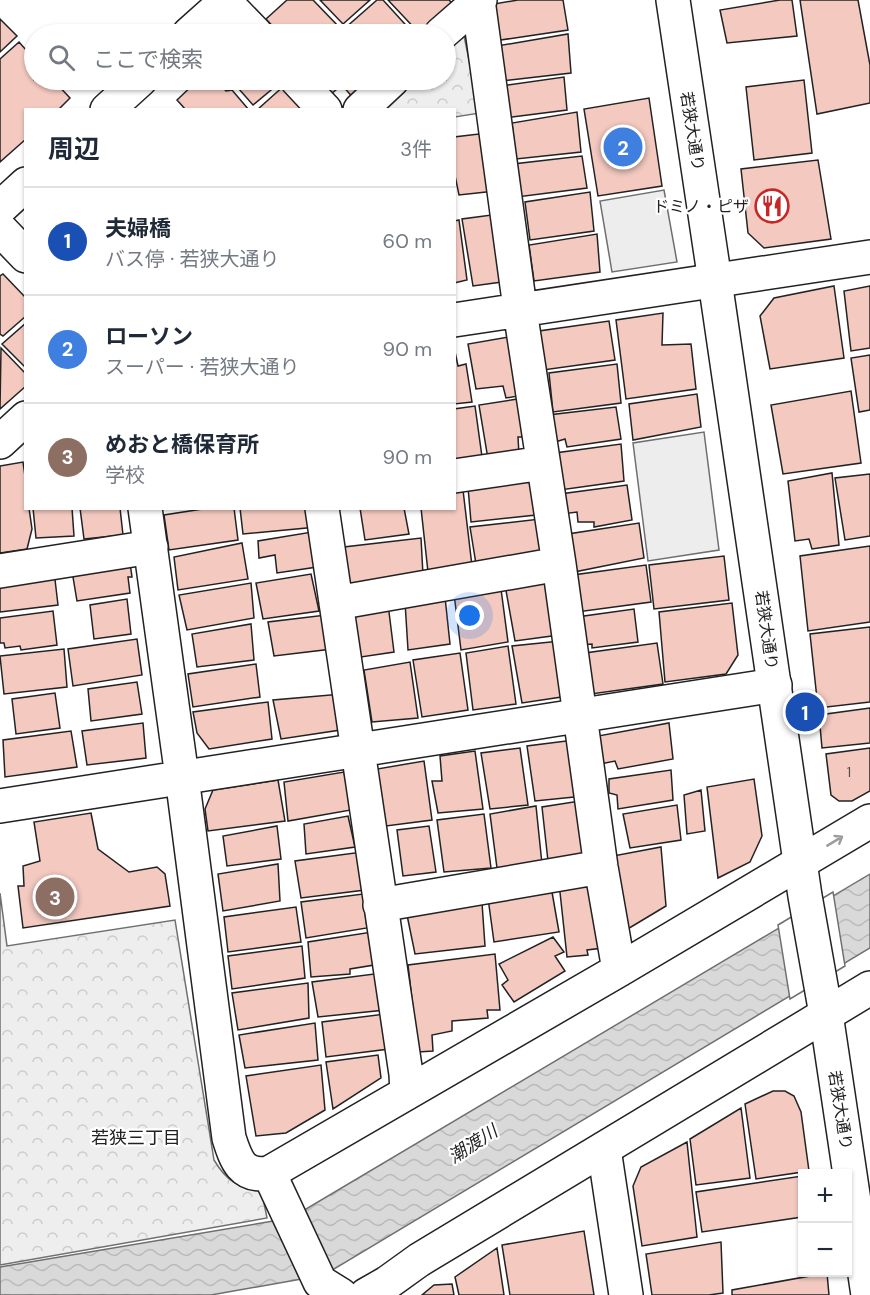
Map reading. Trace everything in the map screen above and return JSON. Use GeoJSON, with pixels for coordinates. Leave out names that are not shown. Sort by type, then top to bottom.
{"type":"FeatureCollection","features":[{"type":"Feature","properties":{"kind":"street"},"geometry":{"type":"LineString","coordinates":[[452,24],[479,0]]}},
{"type":"Feature","properties":{"kind":"street"},"geometry":{"type":"LineString","coordinates":[[479,0],[520,310],[581,715],[601,867],[619,970]]}},
{"type":"Feature","properties":{"kind":"street","name":"若狭大通り"},"geometry":{"type":"LineString","coordinates":[[673,0],[806,896],[867,1257],[868,1295]]}},
{"type":"Feature","properties":{"kind":"street"},"geometry":{"type":"LineString","coordinates":[[200,24],[226,1],[247,24]]}},
{"type":"Feature","properties":{"kind":"street"},"geometry":{"type":"LineString","coordinates":[[109,108],[129,90]]}},
{"type":"Feature","properties":{"kind":"street"},"geometry":{"type":"LineString","coordinates":[[306,90],[323,108]]}},
{"type":"Feature","properties":{"kind":"street"},"geometry":{"type":"LineString","coordinates":[[362,108],[381,90]]}},
{"type":"Feature","properties":{"kind":"street"},"geometry":{"type":"LineString","coordinates":[[0,208],[24,186]]}},
{"type":"Feature","properties":{"kind":"street"},"geometry":{"type":"LineString","coordinates":[[0,228],[24,254]]}},
{"type":"Feature","properties":{"kind":"street"},"geometry":{"type":"LineString","coordinates":[[456,320],[870,257]]}},
{"type":"Feature","properties":{"kind":"street"},"geometry":{"type":"LineString","coordinates":[[0,442],[24,420]]}},
{"type":"Feature","properties":{"kind":"street"},"geometry":{"type":"LineString","coordinates":[[456,476],[543,463]]}},
{"type":"Feature","properties":{"kind":"street"},"geometry":{"type":"LineString","coordinates":[[145,510],[229,1138],[235,1157],[242,1167],[259,1175],[269,1173],[870,821]]}},
{"type":"Feature","properties":{"kind":"street"},"geometry":{"type":"LineString","coordinates":[[322,510],[407,1093]]}},
{"type":"Feature","properties":{"kind":"street"},"geometry":{"type":"LineString","coordinates":[[0,571],[151,547]]}},
{"type":"Feature","properties":{"kind":"street"},"geometry":{"type":"LineString","coordinates":[[336,603],[559,564]]}},
{"type":"Feature","properties":{"kind":"street"},"geometry":{"type":"LineString","coordinates":[[0,802],[182,777],[775,685]]}},
{"type":"Feature","properties":{"kind":"street"},"geometry":{"type":"LineString","coordinates":[[380,905],[601,867]]}},
{"type":"Feature","properties":{"kind":"street"},"geometry":{"type":"LineString","coordinates":[[381,1291],[418,1260],[604,1149],[824,999],[870,988]]}},
{"type":"Feature","properties":{"kind":"street"},"geometry":{"type":"LineString","coordinates":[[604,1149],[626,1295]]}},
{"type":"Feature","properties":{"kind":"street"},"geometry":{"type":"LineString","coordinates":[[269,1173],[331,1288]]}},
{"type":"Feature","properties":{"kind":"green space"},"geometry":{"type":"Polygon","coordinates":[[[463,31],[480,113],[456,117],[456,108],[374,108],[394,90],[456,90],[456,36],[463,31]]]}},
{"type":"Feature","properties":{"kind":"green space"},"geometry":{"type":"Polygon","coordinates":[[[0,893],[7,946],[175,920],[214,1160],[233,1182],[261,1188],[267,1218],[0,1265],[0,893]]]}},
{"type":"Feature","properties":{"kind":"shaded area"},"geometry":{"type":"Polygon","coordinates":[[[664,190],[677,262],[612,272],[600,201],[664,190]]]}},
{"type":"Feature","properties":{"kind":"shaded area"},"geometry":{"type":"Polygon","coordinates":[[[704,432],[719,550],[648,561],[633,443],[704,432]]]}},
{"type":"Feature","properties":{"kind":"water","name":"潮渡川"},"geometry":{"type":"Polygon","coordinates":[[[870,874],[870,948],[324,1275],[211,1295],[0,1295],[0,1267],[291,1218],[870,874]]]}},
{"type":"Feature","properties":{"kind":"pier"},"geometry":{"type":"Polygon","coordinates":[[[833,892],[845,966],[790,999],[778,925],[833,892]]]}},
{"type":"Feature","properties":{"kind":"building"},"geometry":{"type":"Polygon","coordinates":[[[287,0],[313,0],[336,24],[271,24],[266,19],[287,0]]]}},
{"type":"Feature","properties":{"kind":"building"},"geometry":{"type":"Polygon","coordinates":[[[320,0],[370,0],[343,24],[320,0]]]}},
{"type":"Feature","properties":{"kind":"building"},"geometry":{"type":"Polygon","coordinates":[[[377,0],[383,0],[405,24],[350,24],[377,0]]]}},
{"type":"Feature","properties":{"kind":"building"},"geometry":{"type":"Polygon","coordinates":[[[388,0],[449,0],[455,6],[434,24],[411,24],[388,0]]]}},
{"type":"Feature","properties":{"kind":"building"},"geometry":{"type":"Polygon","coordinates":[[[518,0],[563,0],[568,30],[494,41],[488,5],[518,0]]]}},
{"type":"Feature","properties":{"kind":"building"},"geometry":{"type":"Polygon","coordinates":[[[792,0],[797,36],[727,43],[720,10],[792,0]]]}},
{"type":"Feature","properties":{"kind":"building"},"geometry":{"type":"Polygon","coordinates":[[[800,0],[858,0],[870,65],[870,103],[817,114],[800,0]]]}},
{"type":"Feature","properties":{"kind":"building"},"geometry":{"type":"Polygon","coordinates":[[[0,19],[17,36],[0,52],[0,19]]]}},
{"type":"Feature","properties":{"kind":"building"},"geometry":{"type":"Polygon","coordinates":[[[568,34],[571,73],[501,81],[497,46],[568,34]]]}},
{"type":"Feature","properties":{"kind":"building"},"geometry":{"type":"Polygon","coordinates":[[[19,42],[24,48],[24,90],[62,90],[70,98],[60,108],[24,108],[24,141],[0,162],[0,59],[19,42]]]}},
{"type":"Feature","properties":{"kind":"building"},"geometry":{"type":"Polygon","coordinates":[[[564,77],[567,110],[505,118],[501,86],[564,77]]]}},
{"type":"Feature","properties":{"kind":"building"},"geometry":{"type":"Polygon","coordinates":[[[804,80],[812,153],[754,160],[746,87],[804,80]]]}},
{"type":"Feature","properties":{"kind":"building"},"geometry":{"type":"Polygon","coordinates":[[[188,90],[232,90],[247,108],[184,108],[177,100],[188,90]]]}},
{"type":"Feature","properties":{"kind":"building"},"geometry":{"type":"Polygon","coordinates":[[[240,90],[271,90],[253,105],[240,90]]]}},
{"type":"Feature","properties":{"kind":"building"},"geometry":{"type":"Polygon","coordinates":[[[279,90],[292,90],[309,108],[259,108],[279,90]]]}},
{"type":"Feature","properties":{"kind":"building"},"geometry":{"type":"Polygon","coordinates":[[[346,90],[364,90],[354,99],[346,90]]]}},
{"type":"Feature","properties":{"kind":"building"},"geometry":{"type":"Polygon","coordinates":[[[649,98],[662,186],[598,196],[584,109],[649,98]]]}},
{"type":"Feature","properties":{"kind":"building"},"geometry":{"type":"Polygon","coordinates":[[[577,112],[581,152],[516,159],[512,123],[577,112]]]}},
{"type":"Feature","properties":{"kind":"building"},"geometry":{"type":"Polygon","coordinates":[[[479,134],[489,148],[495,191],[459,195],[456,181],[456,137],[479,134]]]}},
{"type":"Feature","properties":{"kind":"building"},"geometry":{"type":"Polygon","coordinates":[[[582,156],[587,188],[517,197],[513,164],[582,156]]]}},
{"type":"Feature","properties":{"kind":"building"},"geometry":{"type":"Polygon","coordinates":[[[818,160],[831,239],[764,248],[748,233],[741,169],[818,160]]]}},
{"type":"Feature","properties":{"kind":"building"},"geometry":{"type":"Polygon","coordinates":[[[590,192],[594,231],[530,240],[525,202],[590,192]]]}},
{"type":"Feature","properties":{"kind":"building"},"geometry":{"type":"Polygon","coordinates":[[[499,214],[509,281],[473,286],[462,219],[499,214]]]}},
{"type":"Feature","properties":{"kind":"building"},"geometry":{"type":"Polygon","coordinates":[[[459,220],[467,280],[456,283],[456,221],[459,220]]]}},
{"type":"Feature","properties":{"kind":"building"},"geometry":{"type":"Polygon","coordinates":[[[597,234],[600,272],[534,281],[529,245],[597,234]]]}},
{"type":"Feature","properties":{"kind":"building"},"geometry":{"type":"Polygon","coordinates":[[[3,274],[24,296],[24,318],[3,336],[0,334],[0,276],[3,274]]]}},
{"type":"Feature","properties":{"kind":"building"},"geometry":{"type":"Polygon","coordinates":[[[834,286],[844,358],[770,369],[760,316],[774,298],[834,286]]]}},
{"type":"Feature","properties":{"kind":"building"},"geometry":{"type":"Polygon","coordinates":[[[870,286],[870,348],[851,351],[844,291],[870,286]]]}},
{"type":"Feature","properties":{"kind":"building"},"geometry":{"type":"Polygon","coordinates":[[[663,313],[662,345],[691,344],[696,389],[626,399],[616,320],[663,313]]]}},
{"type":"Feature","properties":{"kind":"building"},"geometry":{"type":"Polygon","coordinates":[[[609,321],[615,360],[543,370],[539,331],[609,321]]]}},
{"type":"Feature","properties":{"kind":"building"},"geometry":{"type":"Polygon","coordinates":[[[24,325],[24,366],[2,344],[24,325]]]}},
{"type":"Feature","properties":{"kind":"building"},"geometry":{"type":"Polygon","coordinates":[[[514,336],[524,395],[506,398],[503,386],[476,389],[468,344],[514,336]]]}},
{"type":"Feature","properties":{"kind":"building"},"geometry":{"type":"Polygon","coordinates":[[[1,348],[24,372],[24,388],[0,409],[1,348]]]}},
{"type":"Feature","properties":{"kind":"building"},"geometry":{"type":"Polygon","coordinates":[[[870,355],[870,410],[859,412],[851,358],[870,355]]]}},
{"type":"Feature","properties":{"kind":"building"},"geometry":{"type":"Polygon","coordinates":[[[456,356],[458,366],[466,364],[472,402],[456,404],[456,356]]]}},
{"type":"Feature","properties":{"kind":"building"},"geometry":{"type":"Polygon","coordinates":[[[617,364],[621,403],[553,412],[549,373],[617,364]]]}},
{"type":"Feature","properties":{"kind":"building"},"geometry":{"type":"Polygon","coordinates":[[[851,391],[861,463],[783,474],[771,405],[851,391]]]}},
{"type":"Feature","properties":{"kind":"building"},"geometry":{"type":"Polygon","coordinates":[[[697,394],[701,427],[633,440],[629,404],[697,394]]]}},
{"type":"Feature","properties":{"kind":"building"},"geometry":{"type":"Polygon","coordinates":[[[524,398],[521,420],[522,437],[518,437],[519,455],[488,459],[479,405],[524,398]]]}},
{"type":"Feature","properties":{"kind":"building"},"geometry":{"type":"Polygon","coordinates":[[[475,406],[483,464],[456,462],[456,409],[475,406]]]}},
{"type":"Feature","properties":{"kind":"building"},"geometry":{"type":"Polygon","coordinates":[[[616,407],[621,439],[567,447],[565,439],[552,443],[548,415],[616,407]]]}},
{"type":"Feature","properties":{"kind":"building"},"geometry":{"type":"Polygon","coordinates":[[[621,444],[624,481],[560,490],[555,453],[621,444]]]}},
{"type":"Feature","properties":{"kind":"building"},"geometry":{"type":"Polygon","coordinates":[[[23,462],[24,510],[29,510],[32,529],[27,549],[0,553],[0,466],[23,462]]]}},
{"type":"Feature","properties":{"kind":"building"},"geometry":{"type":"Polygon","coordinates":[[[832,473],[839,545],[812,549],[809,539],[795,541],[788,481],[832,473]]]}},
{"type":"Feature","properties":{"kind":"building"},"geometry":{"type":"Polygon","coordinates":[[[870,474],[870,536],[845,540],[835,478],[870,474]]]}},
{"type":"Feature","properties":{"kind":"building"},"geometry":{"type":"Polygon","coordinates":[[[529,479],[536,515],[471,522],[468,487],[529,479]]]}},
{"type":"Feature","properties":{"kind":"building"},"geometry":{"type":"Polygon","coordinates":[[[627,485],[632,520],[594,527],[594,522],[578,522],[577,512],[562,514],[560,494],[627,485]]]}},
{"type":"Feature","properties":{"kind":"building"},"geometry":{"type":"Polygon","coordinates":[[[463,490],[472,566],[428,572],[421,510],[456,510],[456,491],[463,490]]]}},
{"type":"Feature","properties":{"kind":"building"},"geometry":{"type":"Polygon","coordinates":[[[33,510],[72,510],[74,536],[36,538],[33,510]]]}},
{"type":"Feature","properties":{"kind":"building"},"geometry":{"type":"Polygon","coordinates":[[[80,510],[120,510],[123,535],[84,539],[80,510]]]}},
{"type":"Feature","properties":{"kind":"building"},"geometry":{"type":"Polygon","coordinates":[[[196,510],[234,510],[238,540],[169,550],[164,515],[196,510]]]}},
{"type":"Feature","properties":{"kind":"building"},"geometry":{"type":"Polygon","coordinates":[[[240,510],[316,510],[317,527],[243,534],[240,510]]]}},
{"type":"Feature","properties":{"kind":"building"},"geometry":{"type":"Polygon","coordinates":[[[360,510],[404,510],[409,534],[365,540],[360,510]]]}},
{"type":"Feature","properties":{"kind":"building"},"geometry":{"type":"Polygon","coordinates":[[[540,519],[545,554],[476,564],[470,527],[540,519]]]}},
{"type":"Feature","properties":{"kind":"building"},"geometry":{"type":"Polygon","coordinates":[[[639,523],[644,558],[574,572],[568,534],[639,523]]]}},
{"type":"Feature","properties":{"kind":"building"},"geometry":{"type":"Polygon","coordinates":[[[312,532],[317,567],[277,573],[275,555],[259,558],[258,541],[312,532]]]}},
{"type":"Feature","properties":{"kind":"building"},"geometry":{"type":"Polygon","coordinates":[[[421,538],[423,575],[349,585],[344,547],[421,538]]]}},
{"type":"Feature","properties":{"kind":"building"},"geometry":{"type":"Polygon","coordinates":[[[242,543],[248,579],[178,590],[174,557],[242,543]]]}},
{"type":"Feature","properties":{"kind":"building"},"geometry":{"type":"Polygon","coordinates":[[[870,546],[870,622],[808,631],[800,556],[870,546]]]}},
{"type":"Feature","properties":{"kind":"building"},"geometry":{"type":"Polygon","coordinates":[[[129,556],[132,577],[128,577],[130,593],[77,601],[71,565],[129,556]]]}},
{"type":"Feature","properties":{"kind":"building"},"geometry":{"type":"Polygon","coordinates":[[[724,556],[729,600],[654,609],[649,565],[724,556]]]}},
{"type":"Feature","properties":{"kind":"building"},"geometry":{"type":"Polygon","coordinates":[[[646,565],[651,602],[577,612],[573,575],[646,565]]]}},
{"type":"Feature","properties":{"kind":"building"},"geometry":{"type":"Polygon","coordinates":[[[54,571],[58,605],[0,612],[0,578],[54,571]]]}},
{"type":"Feature","properties":{"kind":"building"},"geometry":{"type":"Polygon","coordinates":[[[311,574],[319,611],[263,619],[256,583],[311,574]]]}},
{"type":"Feature","properties":{"kind":"building"},"geometry":{"type":"Polygon","coordinates":[[[552,578],[559,635],[515,641],[505,585],[552,578]]]}},
{"type":"Feature","properties":{"kind":"building"},"geometry":{"type":"Polygon","coordinates":[[[251,583],[254,618],[187,630],[179,595],[251,583]]]}},
{"type":"Feature","properties":{"kind":"building"},"geometry":{"type":"Polygon","coordinates":[[[501,589],[508,642],[461,650],[454,594],[501,589]]]}},
{"type":"Feature","properties":{"kind":"building"},"geometry":{"type":"Polygon","coordinates":[[[445,597],[450,644],[408,650],[405,602],[445,597]]]}},
{"type":"Feature","properties":{"kind":"building"},"geometry":{"type":"Polygon","coordinates":[[[127,599],[131,634],[94,639],[90,605],[127,599]]]}},
{"type":"Feature","properties":{"kind":"building"},"geometry":{"type":"Polygon","coordinates":[[[732,603],[738,655],[726,674],[665,682],[659,612],[732,603]]]}},
{"type":"Feature","properties":{"kind":"building"},"geometry":{"type":"Polygon","coordinates":[[[388,604],[394,652],[361,657],[353,609],[388,604]]]}},
{"type":"Feature","properties":{"kind":"building"},"geometry":{"type":"Polygon","coordinates":[[[634,609],[638,642],[592,648],[592,644],[580,645],[577,617],[634,609]]]}},
{"type":"Feature","properties":{"kind":"building"},"geometry":{"type":"Polygon","coordinates":[[[53,611],[57,645],[21,650],[20,646],[5,648],[4,643],[0,643],[0,618],[53,611]]]}},
{"type":"Feature","properties":{"kind":"building"},"geometry":{"type":"Polygon","coordinates":[[[326,615],[332,649],[274,656],[268,622],[326,615]]]}},
{"type":"Feature","properties":{"kind":"building"},"geometry":{"type":"Polygon","coordinates":[[[251,624],[254,660],[197,667],[192,634],[251,624]]]}},
{"type":"Feature","properties":{"kind":"building"},"geometry":{"type":"Polygon","coordinates":[[[870,627],[870,702],[818,708],[810,634],[870,627]]]}},
{"type":"Feature","properties":{"kind":"building"},"geometry":{"type":"Polygon","coordinates":[[[137,639],[142,675],[73,686],[68,649],[137,639]]]}},
{"type":"Feature","properties":{"kind":"building"},"geometry":{"type":"Polygon","coordinates":[[[560,641],[568,696],[522,703],[512,646],[560,641]]]}},
{"type":"Feature","properties":{"kind":"building"},"geometry":{"type":"Polygon","coordinates":[[[657,643],[663,684],[591,694],[585,653],[657,643]]]}},
{"type":"Feature","properties":{"kind":"building"},"geometry":{"type":"Polygon","coordinates":[[[508,646],[516,704],[473,710],[466,653],[508,646]]]}},
{"type":"Feature","properties":{"kind":"building"},"geometry":{"type":"Polygon","coordinates":[[[64,649],[67,687],[4,694],[0,656],[64,649]]]}},
{"type":"Feature","properties":{"kind":"building"},"geometry":{"type":"Polygon","coordinates":[[[460,653],[468,710],[422,717],[413,660],[460,653]]]}},
{"type":"Feature","properties":{"kind":"building"},"geometry":{"type":"Polygon","coordinates":[[[410,662],[418,718],[372,722],[364,670],[410,662]]]}},
{"type":"Feature","properties":{"kind":"building"},"geometry":{"type":"Polygon","coordinates":[[[256,664],[260,697],[193,707],[188,674],[256,664]]]}},
{"type":"Feature","properties":{"kind":"building"},"geometry":{"type":"Polygon","coordinates":[[[137,682],[142,714],[91,721],[88,689],[137,682]]]}},
{"type":"Feature","properties":{"kind":"building"},"geometry":{"type":"Polygon","coordinates":[[[55,693],[60,728],[16,734],[12,699],[55,693]]]}},
{"type":"Feature","properties":{"kind":"building"},"geometry":{"type":"Polygon","coordinates":[[[342,694],[347,729],[281,739],[273,700],[342,694]]]}},
{"type":"Feature","properties":{"kind":"building"},"geometry":{"type":"Polygon","coordinates":[[[268,702],[272,739],[209,749],[197,733],[193,712],[268,702]]]}},
{"type":"Feature","properties":{"kind":"building"},"geometry":{"type":"Polygon","coordinates":[[[870,708],[870,743],[822,748],[819,715],[870,708]]]}},
{"type":"Feature","properties":{"kind":"building"},"geometry":{"type":"Polygon","coordinates":[[[143,723],[146,758],[87,765],[82,731],[143,723]]]}},
{"type":"Feature","properties":{"kind":"building"},"geometry":{"type":"Polygon","coordinates":[[[669,723],[673,759],[618,769],[615,761],[600,764],[598,736],[669,723]]]}},
{"type":"Feature","properties":{"kind":"building"},"geometry":{"type":"Polygon","coordinates":[[[71,731],[77,767],[5,777],[3,740],[71,731]]]}},
{"type":"Feature","properties":{"kind":"building"},"geometry":{"type":"Polygon","coordinates":[[[574,740],[584,796],[535,801],[527,746],[574,740]]]}},
{"type":"Feature","properties":{"kind":"building"},"geometry":{"type":"Polygon","coordinates":[[[520,748],[528,805],[490,809],[481,753],[520,748]]]}},
{"type":"Feature","properties":{"kind":"building"},"geometry":{"type":"Polygon","coordinates":[[[870,748],[870,791],[852,801],[839,801],[831,795],[826,754],[870,748]]]}},
{"type":"Feature","properties":{"kind":"building"},"geometry":{"type":"Polygon","coordinates":[[[475,751],[483,809],[438,813],[432,781],[442,781],[440,756],[475,751]]]}},
{"type":"Feature","properties":{"kind":"building"},"geometry":{"type":"Polygon","coordinates":[[[424,761],[432,820],[386,826],[377,769],[424,761]]]}},
{"type":"Feature","properties":{"kind":"building"},"geometry":{"type":"Polygon","coordinates":[[[671,770],[673,800],[618,809],[617,795],[609,793],[609,779],[671,770]]]}},
{"type":"Feature","properties":{"kind":"building"},"geometry":{"type":"Polygon","coordinates":[[[344,772],[351,810],[288,821],[284,782],[344,772]]]}},
{"type":"Feature","properties":{"kind":"building"},"geometry":{"type":"Polygon","coordinates":[[[754,779],[762,836],[750,862],[718,878],[707,787],[754,779]]]}},
{"type":"Feature","properties":{"kind":"building"},"geometry":{"type":"Polygon","coordinates":[[[278,780],[285,821],[208,831],[205,809],[213,790],[278,780]]]}},
{"type":"Feature","properties":{"kind":"building"},"geometry":{"type":"Polygon","coordinates":[[[701,790],[705,831],[687,834],[684,795],[701,790]]]}},
{"type":"Feature","properties":{"kind":"building"},"geometry":{"type":"Polygon","coordinates":[[[586,800],[593,855],[548,861],[542,807],[586,800]]]}},
{"type":"Feature","properties":{"kind":"building"},"geometry":{"type":"Polygon","coordinates":[[[677,805],[681,840],[630,848],[623,814],[677,805]]]}},
{"type":"Feature","properties":{"kind":"building"},"geometry":{"type":"Polygon","coordinates":[[[536,806],[542,864],[497,868],[490,814],[536,806]]]}},
{"type":"Feature","properties":{"kind":"building"},"geometry":{"type":"Polygon","coordinates":[[[91,813],[98,849],[129,872],[157,867],[165,874],[170,906],[23,928],[18,886],[24,886],[23,866],[40,861],[34,822],[91,813]]]}},
{"type":"Feature","properties":{"kind":"building"},"geometry":{"type":"Polygon","coordinates":[[[484,814],[491,868],[444,872],[437,820],[484,814]]]}},
{"type":"Feature","properties":{"kind":"building"},"geometry":{"type":"Polygon","coordinates":[[[348,816],[355,847],[306,854],[304,824],[348,816]]]}},
{"type":"Feature","properties":{"kind":"building"},"geometry":{"type":"Polygon","coordinates":[[[277,826],[281,859],[227,866],[223,836],[277,826]]]}},
{"type":"Feature","properties":{"kind":"building"},"geometry":{"type":"Polygon","coordinates":[[[429,826],[436,872],[403,876],[397,830],[429,826]]]}},
{"type":"Feature","properties":{"kind":"building"},"geometry":{"type":"Polygon","coordinates":[[[661,847],[666,906],[626,930],[613,856],[661,847]]]}},
{"type":"Feature","properties":{"kind":"building"},"geometry":{"type":"Polygon","coordinates":[[[362,852],[365,890],[301,898],[295,861],[362,852]]]}},
{"type":"Feature","properties":{"kind":"building"},"geometry":{"type":"Polygon","coordinates":[[[278,864],[280,901],[223,911],[218,874],[278,864]]]}},
{"type":"Feature","properties":{"kind":"building"},"geometry":{"type":"Polygon","coordinates":[[[594,881],[603,948],[587,950],[588,955],[567,957],[559,883],[594,881]]]}},
{"type":"Feature","properties":{"kind":"building"},"geometry":{"type":"Polygon","coordinates":[[[552,892],[559,932],[494,942],[488,898],[552,892]]]}},
{"type":"Feature","properties":{"kind":"building"},"geometry":{"type":"Polygon","coordinates":[[[363,894],[367,928],[306,938],[301,902],[363,894]]]}},
{"type":"Feature","properties":{"kind":"building"},"geometry":{"type":"Polygon","coordinates":[[[482,903],[485,946],[415,954],[407,915],[482,903]]]}},
{"type":"Feature","properties":{"kind":"building"},"geometry":{"type":"Polygon","coordinates":[[[296,907],[301,942],[228,952],[224,917],[296,907]]]}},
{"type":"Feature","properties":{"kind":"building"},"geometry":{"type":"Polygon","coordinates":[[[372,932],[374,965],[350,969],[350,974],[311,977],[308,942],[372,932]]]}},
{"type":"Feature","properties":{"kind":"building"},"geometry":{"type":"Polygon","coordinates":[[[553,937],[564,952],[555,956],[565,971],[514,1002],[502,985],[508,980],[499,964],[553,937]]]}},
{"type":"Feature","properties":{"kind":"building"},"geometry":{"type":"Polygon","coordinates":[[[302,946],[305,978],[232,989],[228,956],[302,946]]]}},
{"type":"Feature","properties":{"kind":"building"},"geometry":{"type":"Polygon","coordinates":[[[495,954],[500,1010],[487,1010],[488,1018],[452,1021],[452,1031],[432,1035],[433,1051],[418,1052],[408,965],[495,954]]]}},
{"type":"Feature","properties":{"kind":"building"},"geometry":{"type":"Polygon","coordinates":[[[382,973],[385,1010],[318,1017],[312,982],[382,973]]]}},
{"type":"Feature","properties":{"kind":"building"},"geometry":{"type":"Polygon","coordinates":[[[308,983],[309,1018],[238,1030],[232,993],[308,983]]]}},
{"type":"Feature","properties":{"kind":"building"},"geometry":{"type":"Polygon","coordinates":[[[385,1014],[389,1049],[326,1057],[322,1022],[385,1014]]]}},
{"type":"Feature","properties":{"kind":"building"},"geometry":{"type":"Polygon","coordinates":[[[315,1023],[318,1060],[245,1068],[239,1035],[315,1023]]]}},
{"type":"Feature","properties":{"kind":"building"},"geometry":{"type":"Polygon","coordinates":[[[378,1055],[381,1078],[333,1109],[326,1062],[378,1055]]]}},
{"type":"Feature","properties":{"kind":"building"},"geometry":{"type":"Polygon","coordinates":[[[321,1065],[325,1110],[286,1133],[256,1136],[246,1076],[321,1065]]]}},
{"type":"Feature","properties":{"kind":"building"},"geometry":{"type":"Polygon","coordinates":[[[773,1091],[785,1091],[794,1096],[801,1112],[809,1169],[798,1169],[798,1173],[756,1179],[745,1104],[773,1091]]]}},
{"type":"Feature","properties":{"kind":"building"},"geometry":{"type":"Polygon","coordinates":[[[741,1108],[750,1178],[696,1185],[690,1139],[741,1108]]]}},
{"type":"Feature","properties":{"kind":"building"},"geometry":{"type":"Polygon","coordinates":[[[687,1142],[697,1237],[642,1246],[633,1186],[641,1167],[687,1142]]]}},
{"type":"Feature","properties":{"kind":"building"},"geometry":{"type":"Polygon","coordinates":[[[798,1177],[798,1218],[702,1232],[696,1192],[798,1177]]]}},
{"type":"Feature","properties":{"kind":"building"},"geometry":{"type":"Polygon","coordinates":[[[584,1231],[594,1295],[510,1295],[502,1245],[584,1231]]]}},
{"type":"Feature","properties":{"kind":"building"},"geometry":{"type":"Polygon","coordinates":[[[721,1242],[723,1293],[652,1295],[646,1254],[721,1242]]]}},
{"type":"Feature","properties":{"kind":"building"},"geometry":{"type":"Polygon","coordinates":[[[497,1248],[504,1295],[459,1295],[455,1277],[497,1248]]]}},
{"type":"Feature","properties":{"kind":"building"},"geometry":{"type":"Polygon","coordinates":[[[805,1277],[827,1277],[829,1295],[732,1295],[732,1290],[805,1277]]]}},
{"type":"Feature","properties":{"kind":"building"},"geometry":{"type":"Polygon","coordinates":[[[452,1284],[454,1295],[422,1295],[434,1285],[452,1284]]]}},
{"type":"Feature","properties":{"kind":"place","name":"ローソン"},"geometry":{"type":"Point","coordinates":[623,147]}},
{"type":"Feature","properties":{"kind":"place","name":"ドミノ・ピザ"},"geometry":{"type":"Point","coordinates":[772,206]}},
{"type":"Feature","properties":{"kind":"place","name":"夫婦橋"},"geometry":{"type":"Point","coordinates":[805,712]}},
{"type":"Feature","properties":{"kind":"place","name":"めおと橋保育所"},"geometry":{"type":"Point","coordinates":[55,897]}},
{"type":"Feature","properties":{"kind":"district","name":"若狭三丁目"},"geometry":{"type":"Point","coordinates":[136,1138]}}]}
